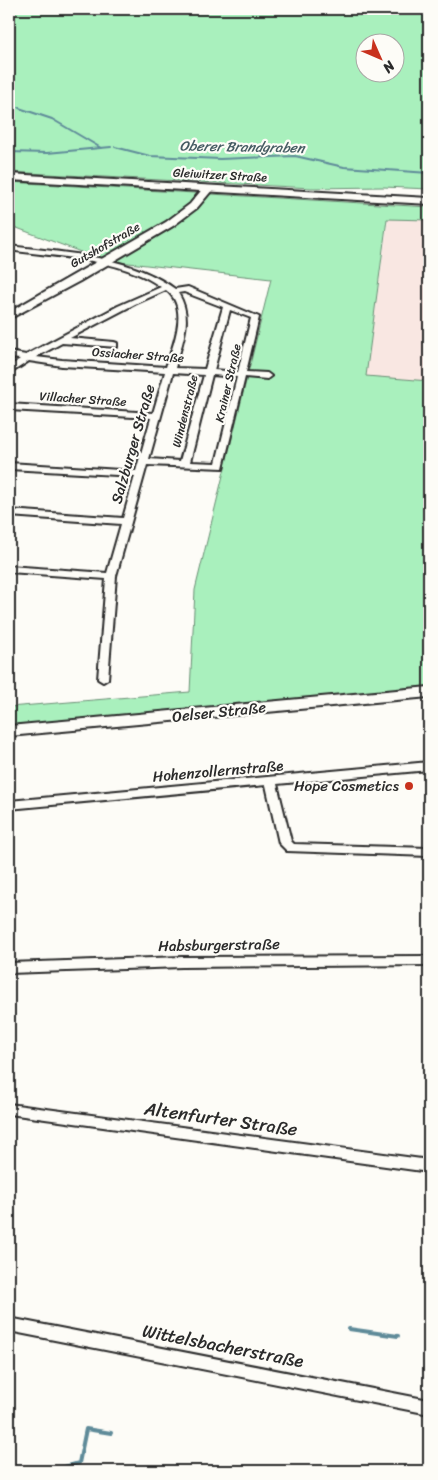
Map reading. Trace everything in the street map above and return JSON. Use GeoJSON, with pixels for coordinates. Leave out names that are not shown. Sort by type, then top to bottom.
{"type":"FeatureCollection","features":[{"type":"Feature","properties":{"kind":"main road","name":"Gleiwitzer Straße"},"geometry":{"type":"LineString","coordinates":[[9,177],[429,201]]}},
{"type":"Feature","properties":{"kind":"main road","name":"Oelser Straße"},"geometry":{"type":"LineString","coordinates":[[9,731],[429,692]]}},
{"type":"Feature","properties":{"kind":"street","name":"Gutshofstraße"},"geometry":{"type":"LineString","coordinates":[[9,316],[106,263],[180,218],[191,210],[208,188]]}},
{"type":"Feature","properties":{"kind":"street"},"geometry":{"type":"LineString","coordinates":[[9,248],[106,263],[138,271],[170,290]]}},
{"type":"Feature","properties":{"kind":"street","name":"Krainer Straße"},"geometry":{"type":"LineString","coordinates":[[144,462],[220,466],[255,317],[185,289],[170,290]]}},
{"type":"Feature","properties":{"kind":"street"},"geometry":{"type":"LineString","coordinates":[[9,371],[61,340],[132,303],[170,290]]}},
{"type":"Feature","properties":{"kind":"street","name":"Salzburger Straße"},"geometry":{"type":"LineString","coordinates":[[103,679],[110,576],[183,323],[181,307],[170,290]]}},
{"type":"Feature","properties":{"kind":"street","name":"Windenstraße"},"geometry":{"type":"LineString","coordinates":[[184,465],[224,312],[228,306]]}},
{"type":"Feature","properties":{"kind":"street"},"geometry":{"type":"LineString","coordinates":[[61,340],[114,345]]}},
{"type":"Feature","properties":{"kind":"street","name":"Ossiacher Straße"},"geometry":{"type":"LineString","coordinates":[[9,355],[27,359],[267,376]]}},
{"type":"Feature","properties":{"kind":"street","name":"Villacher Straße"},"geometry":{"type":"LineString","coordinates":[[9,407],[156,416]]}},
{"type":"Feature","properties":{"kind":"street"},"geometry":{"type":"LineString","coordinates":[[9,466],[140,474]]}},
{"type":"Feature","properties":{"kind":"street"},"geometry":{"type":"LineString","coordinates":[[9,514],[127,521]]}},
{"type":"Feature","properties":{"kind":"street"},"geometry":{"type":"LineString","coordinates":[[9,568],[110,576]]}},
{"type":"Feature","properties":{"kind":"street","name":"Hohenzollernstraße"},"geometry":{"type":"LineString","coordinates":[[9,805],[429,766]]}},
{"type":"Feature","properties":{"kind":"street"},"geometry":{"type":"LineString","coordinates":[[271,781],[285,843],[291,848],[429,852]]}},
{"type":"Feature","properties":{"kind":"street","name":"Habsburgerstraße"},"geometry":{"type":"LineString","coordinates":[[9,968],[182,962],[429,961]]}},
{"type":"Feature","properties":{"kind":"street","name":"Altenfurter Straße"},"geometry":{"type":"LineString","coordinates":[[9,1109],[429,1166]]}},
{"type":"Feature","properties":{"kind":"street","name":"Wittelsbacherstraße"},"geometry":{"type":"LineString","coordinates":[[9,1324],[429,1407]]}},
{"type":"Feature","properties":{"kind":"shaded area"},"geometry":{"type":"Polygon","coordinates":[[[388,218],[429,220],[429,381],[366,376],[388,218]]]}},
{"type":"Feature","properties":{"kind":"green space"},"geometry":{"type":"Polygon","coordinates":[[[20,9],[429,9],[429,189],[384,187],[312,188],[9,172],[9,18],[20,9]]]}},
{"type":"Feature","properties":{"kind":"green space"},"geometry":{"type":"Polygon","coordinates":[[[9,182],[429,207],[429,220],[387,219],[366,376],[429,381],[429,688],[9,726],[9,707],[190,692],[195,590],[271,279],[102,260],[9,225],[9,182]]]}},
{"type":"Feature","properties":{"kind":"waterway"},"geometry":{"type":"LineString","coordinates":[[9,104],[14,106]]}},
{"type":"Feature","properties":{"kind":"waterway"},"geometry":{"type":"LineString","coordinates":[[19,108],[52,119],[101,148]]}},
{"type":"Feature","properties":{"kind":"waterway","name":"Oberer Brandgraben"},"geometry":{"type":"LineString","coordinates":[[101,148],[111,147]]}},
{"type":"Feature","properties":{"kind":"waterway","name":"Oberer Brandgraben"},"geometry":{"type":"LineString","coordinates":[[115,147],[150,156],[220,159],[295,156],[344,167],[429,173]]}},
{"type":"Feature","properties":{"kind":"waterway","name":"Oberer Brandgraben"},"geometry":{"type":"LineString","coordinates":[[9,152],[47,153],[101,148]]}},
{"type":"Feature","properties":{"kind":"waterway"},"geometry":{"type":"LineString","coordinates":[[424,1321],[429,1321]]}},
{"type":"Feature","properties":{"kind":"waterway"},"geometry":{"type":"LineString","coordinates":[[349,1329],[398,1336]]}},
{"type":"Feature","properties":{"kind":"waterway"},"geometry":{"type":"LineString","coordinates":[[59,1471],[61,1468],[79,1463],[86,1429],[111,1433]]}},
{"type":"Feature","properties":{"kind":"place","name":"Hope Cosmetics"},"geometry":{"type":"Point","coordinates":[409,786]}}]}
